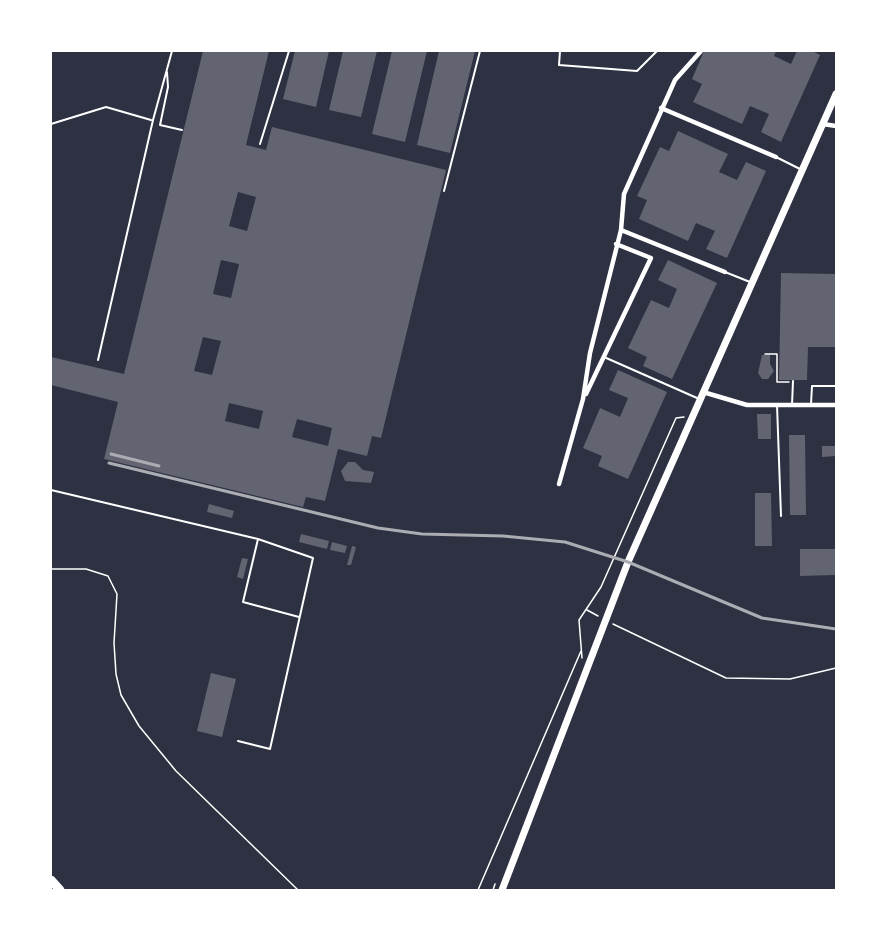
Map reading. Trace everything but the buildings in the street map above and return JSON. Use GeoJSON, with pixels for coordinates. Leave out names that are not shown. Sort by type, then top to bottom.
{"type":"FeatureCollection","features":[{"type":"Feature","properties":{"kind":"highway"},"geometry":{"type":"LineString","coordinates":[[51,880],[60,890]]}},
{"type":"Feature","properties":{"kind":"main road"},"geometry":{"type":"LineString","coordinates":[[502,890],[628,562],[684,431],[836,94]]}},
{"type":"Feature","properties":{"kind":"street"},"geometry":{"type":"LineString","coordinates":[[559,484],[583,399],[590,353],[621,230],[624,194],[675,80],[701,51]]}},
{"type":"Feature","properties":{"kind":"street"},"geometry":{"type":"LineString","coordinates":[[661,108],[776,157]]}},
{"type":"Feature","properties":{"kind":"street"},"geometry":{"type":"LineString","coordinates":[[823,124],[836,126]]}},
{"type":"Feature","properties":{"kind":"street"},"geometry":{"type":"LineString","coordinates":[[621,230],[725,272]]}},
{"type":"Feature","properties":{"kind":"street"},"geometry":{"type":"LineString","coordinates":[[583,399],[651,258],[616,244]]}},
{"type":"Feature","properties":{"kind":"street"},"geometry":{"type":"LineString","coordinates":[[590,353],[604,357]]}},
{"type":"Feature","properties":{"kind":"street"},"geometry":{"type":"LineString","coordinates":[[700,396],[747,405],[836,405]]}},
{"type":"Feature","properties":{"kind":"lane"},"geometry":{"type":"LineString","coordinates":[[98,360],[153,120],[172,51]]}},
{"type":"Feature","properties":{"kind":"lane"},"geometry":{"type":"LineString","coordinates":[[260,144],[289,51]]}},
{"type":"Feature","properties":{"kind":"lane"},"geometry":{"type":"LineString","coordinates":[[444,191],[480,51]]}},
{"type":"Feature","properties":{"kind":"lane"},"geometry":{"type":"LineString","coordinates":[[560,51],[559,65],[637,71],[657,51]]}},
{"type":"Feature","properties":{"kind":"lane"},"geometry":{"type":"LineString","coordinates":[[167,69],[168,87],[160,125],[182,130]]}},
{"type":"Feature","properties":{"kind":"lane"},"geometry":{"type":"LineString","coordinates":[[51,124],[106,108],[153,120]]}},
{"type":"Feature","properties":{"kind":"lane"},"geometry":{"type":"LineString","coordinates":[[776,157],[802,170]]}},
{"type":"Feature","properties":{"kind":"lane"},"geometry":{"type":"LineString","coordinates":[[725,272],[752,283]]}},
{"type":"Feature","properties":{"kind":"lane"},"geometry":{"type":"LineString","coordinates":[[604,357],[700,396]]}},
{"type":"Feature","properties":{"kind":"lane"},"geometry":{"type":"LineString","coordinates":[[792,405],[793,382]]}},
{"type":"Feature","properties":{"kind":"lane"},"geometry":{"type":"LineString","coordinates":[[812,405],[812,386],[836,386]]}},
{"type":"Feature","properties":{"kind":"lane"},"geometry":{"type":"LineString","coordinates":[[777,405],[781,516]]}},
{"type":"Feature","properties":{"kind":"lane"},"geometry":{"type":"LineString","coordinates":[[51,490],[258,539],[313,558],[270,748],[238,741]]}},
{"type":"Feature","properties":{"kind":"lane"},"geometry":{"type":"LineString","coordinates":[[258,539],[243,602],[299,618]]}},
{"type":"Feature","properties":{"kind":"path"},"geometry":{"type":"LineString","coordinates":[[765,354],[777,354],[777,382],[793,382]]}},
{"type":"Feature","properties":{"kind":"path"},"geometry":{"type":"LineString","coordinates":[[478,890],[582,648],[579,620],[601,587],[676,418],[690,418]]}},
{"type":"Feature","properties":{"kind":"path"},"geometry":{"type":"LineString","coordinates":[[51,569],[86,569],[108,576],[117,594],[114,643],[116,674],[121,695],[139,726],[176,771],[298,890]]}},
{"type":"Feature","properties":{"kind":"path"},"geometry":{"type":"LineString","coordinates":[[586,610],[726,678],[790,679],[836,668]]}},
{"type":"Feature","properties":{"kind":"railway"},"geometry":{"type":"LineString","coordinates":[[111,454],[159,466]]}},
{"type":"Feature","properties":{"kind":"railway"},"geometry":{"type":"LineString","coordinates":[[109,463],[378,528],[422,534],[503,536],[565,542],[628,562],[762,618],[836,629]]}}]}
